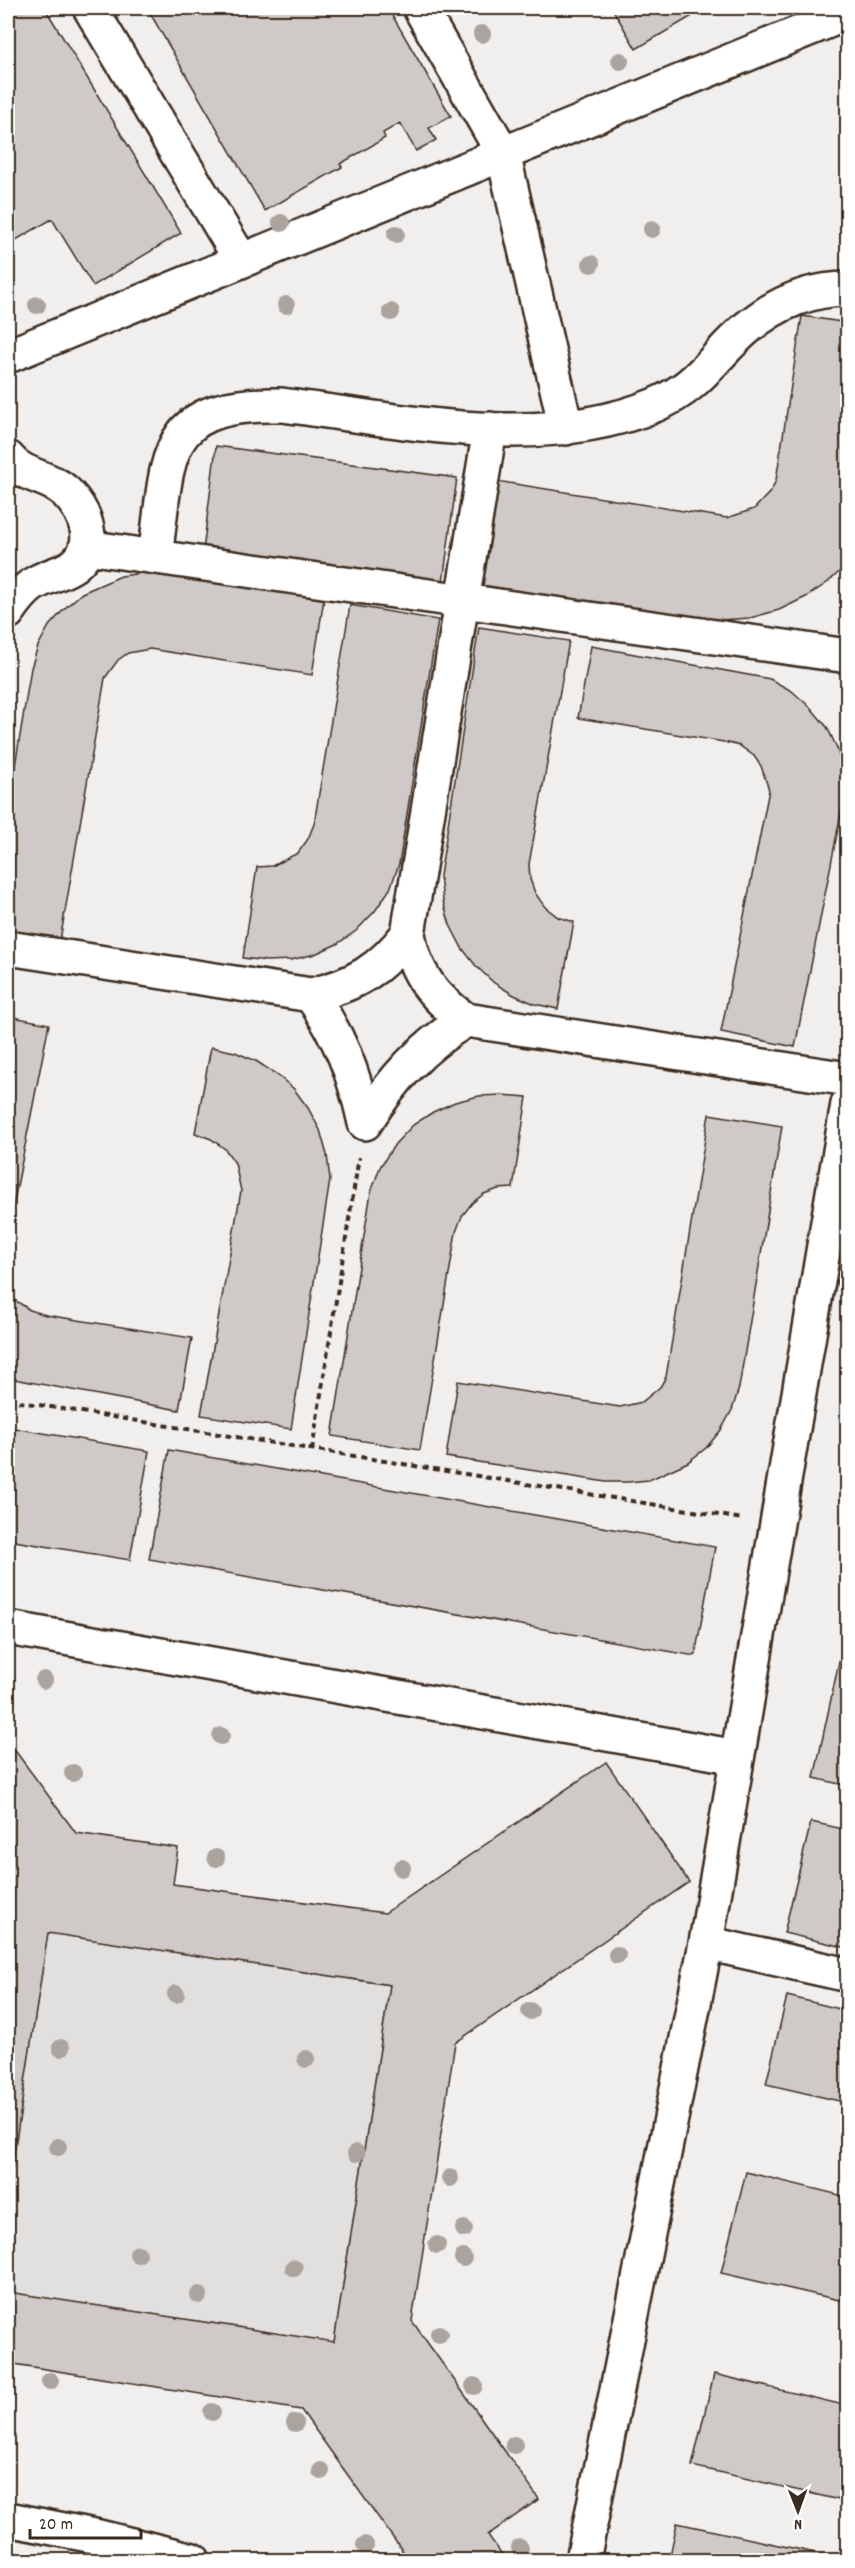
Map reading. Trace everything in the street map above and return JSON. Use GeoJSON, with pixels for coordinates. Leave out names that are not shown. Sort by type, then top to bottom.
{"type":"FeatureCollection","features":[{"type":"Feature","properties":{"kind":"lane"},"geometry":{"type":"LineString","coordinates":[[90,8],[241,260]]}},
{"type":"Feature","properties":{"kind":"lane"},"geometry":{"type":"LineString","coordinates":[[420,8],[504,153],[566,428]]}},
{"type":"Feature","properties":{"kind":"lane"},"geometry":{"type":"LineString","coordinates":[[8,356],[504,153],[801,18],[848,13]]}},
{"type":"Feature","properties":{"kind":"lane"},"geometry":{"type":"LineString","coordinates":[[155,556],[170,454],[184,430],[203,416],[225,408],[253,404],[282,405],[490,429],[566,428],[619,418],[657,404],[689,387],[748,327],[783,303],[807,293],[848,289]]}},
{"type":"Feature","properties":{"kind":"lane"},"geometry":{"type":"LineString","coordinates":[[490,429],[408,934],[411,950],[424,981],[436,997],[466,1020],[848,1079]]}},
{"type":"Feature","properties":{"kind":"lane"},"geometry":{"type":"LineString","coordinates":[[8,458],[15,468],[64,490],[86,517],[88,534],[86,547],[74,565],[32,584],[18,597],[8,612]]}},
{"type":"Feature","properties":{"kind":"lane"},"geometry":{"type":"LineString","coordinates":[[86,547],[848,656]]}},
{"type":"Feature","properties":{"kind":"lane"},"geometry":{"type":"LineString","coordinates":[[8,948],[311,995],[339,988],[364,976],[381,964],[408,934]]}},
{"type":"Feature","properties":{"kind":"lane"},"geometry":{"type":"LineString","coordinates":[[311,995],[346,1054],[365,1123]]}},
{"type":"Feature","properties":{"kind":"lane"},"geometry":{"type":"LineString","coordinates":[[365,1123],[383,1094],[405,1067],[444,1033],[466,1020]]}},
{"type":"Feature","properties":{"kind":"lane"},"geometry":{"type":"LineString","coordinates":[[583,2560],[706,1943],[848,1104]]}},
{"type":"Feature","properties":{"kind":"lane"},"geometry":{"type":"LineString","coordinates":[[8,1628],[737,1757]]}},
{"type":"Feature","properties":{"kind":"lane"},"geometry":{"type":"LineString","coordinates":[[706,1943],[848,1975]]}},
{"type":"Feature","properties":{"kind":"lane"},"geometry":{"type":"LineString","coordinates":[[8,2519],[99,2537],[193,2560]]}},
{"type":"Feature","properties":{"kind":"path"},"geometry":{"type":"LineString","coordinates":[[312,1450],[365,1123]]}},
{"type":"Feature","properties":{"kind":"path"},"geometry":{"type":"LineString","coordinates":[[8,1401],[777,1524]]}},
{"type":"Feature","properties":{"kind":"shaded area"},"geometry":{"type":"Polygon","coordinates":[[[8,8],[847,8],[847,2560],[8,2560],[8,8]]]}},
{"type":"Feature","properties":{"kind":"shaded area"},"geometry":{"type":"Polygon","coordinates":[[[48,1933],[390,1985],[334,2342],[8,2292],[8,2192],[48,1933]]]}},
{"type":"Feature","properties":{"kind":"building"},"geometry":{"type":"Polygon","coordinates":[[[8,8],[45,8],[181,233],[93,286],[52,219],[16,240],[8,226],[8,151],[14,147],[8,137],[8,8]]]}},
{"type":"Feature","properties":{"kind":"building"},"geometry":{"type":"Polygon","coordinates":[[[147,8],[388,8],[451,116],[429,128],[436,140],[416,151],[400,123],[383,133],[385,138],[340,164],[342,167],[265,211],[147,8]]]}},
{"type":"Feature","properties":{"kind":"building"},"geometry":{"type":"Polygon","coordinates":[[[612,8],[706,8],[636,49],[612,8]]]}},
{"type":"Feature","properties":{"kind":"building"},"geometry":{"type":"Polygon","coordinates":[[[802,316],[848,323],[848,564],[827,583],[806,597],[779,610],[750,618],[720,620],[689,618],[480,585],[497,481],[727,518],[754,509],[771,491],[776,480],[802,316]]]}},
{"type":"Feature","properties":{"kind":"building"},"geometry":{"type":"Polygon","coordinates":[[[216,446],[457,478],[443,582],[203,551],[216,446]]]}},
{"type":"Feature","properties":{"kind":"building"},"geometry":{"type":"Polygon","coordinates":[[[142,573],[164,574],[324,599],[312,675],[150,649],[128,653],[118,660],[105,678],[60,941],[8,932],[8,809],[31,668],[38,646],[49,626],[82,593],[121,576],[142,573]]]}},
{"type":"Feature","properties":{"kind":"building"},"geometry":{"type":"Polygon","coordinates":[[[350,605],[438,620],[399,864],[390,889],[375,911],[356,931],[337,944],[315,954],[291,960],[267,961],[243,958],[257,867],[272,866],[298,853],[308,839],[314,824],[350,605]]]}},
{"type":"Feature","properties":{"kind":"building"},"geometry":{"type":"Polygon","coordinates":[[[479,627],[569,641],[529,864],[530,879],[535,893],[545,907],[558,917],[574,922],[558,1009],[535,1004],[494,983],[476,966],[462,948],[450,925],[443,901],[440,876],[479,627]]]}},
{"type":"Feature","properties":{"kind":"building"},"geometry":{"type":"Polygon","coordinates":[[[591,646],[770,679],[792,691],[827,727],[837,748],[843,770],[845,793],[795,1047],[721,1032],[769,790],[761,766],[754,756],[740,746],[578,718],[591,646]]]}},
{"type":"Feature","properties":{"kind":"building"},"geometry":{"type":"Polygon","coordinates":[[[8,1016],[49,1024],[8,1232],[8,1016]]]}},
{"type":"Feature","properties":{"kind":"building"},"geometry":{"type":"Polygon","coordinates":[[[211,1047],[235,1052],[256,1061],[294,1089],[320,1130],[327,1155],[330,1180],[291,1429],[201,1415],[241,1191],[235,1163],[225,1149],[211,1139],[195,1133],[211,1047]]]}},
{"type":"Feature","properties":{"kind":"building"},"geometry":{"type":"Polygon","coordinates":[[[479,1096],[527,1097],[513,1188],[498,1189],[484,1194],[472,1203],[462,1216],[456,1232],[420,1450],[332,1436],[371,1192],[380,1167],[395,1144],[413,1125],[433,1112],[455,1102],[479,1096]]]}},
{"type":"Feature","properties":{"kind":"building"},"geometry":{"type":"Polygon","coordinates":[[[709,1114],[782,1126],[739,1388],[732,1410],[721,1430],[706,1448],[688,1462],[649,1480],[606,1482],[446,1457],[458,1381],[620,1407],[642,1402],[660,1387],[666,1377],[709,1114]]]}},
{"type":"Feature","properties":{"kind":"building"},"geometry":{"type":"Polygon","coordinates":[[[8,1287],[16,1301],[30,1310],[46,1315],[192,1338],[179,1410],[8,1378],[8,1287]]]}},
{"type":"Feature","properties":{"kind":"building"},"geometry":{"type":"Polygon","coordinates":[[[8,1427],[149,1451],[130,1560],[8,1540],[8,1427]]]}},
{"type":"Feature","properties":{"kind":"building"},"geometry":{"type":"Polygon","coordinates":[[[169,1450],[715,1547],[695,1656],[149,1559],[169,1450]]]}},
{"type":"Feature","properties":{"kind":"building"},"geometry":{"type":"Polygon","coordinates":[[[843,1643],[848,1645],[848,1786],[814,1778],[843,1643]]]}},
{"type":"Feature","properties":{"kind":"building"},"geometry":{"type":"Polygon","coordinates":[[[8,1741],[76,1833],[178,1848],[173,1884],[385,1913],[606,1762],[689,1882],[455,2043],[412,2321],[539,2499],[488,2535],[506,2560],[454,2560],[450,2555],[442,2560],[409,2560],[301,2410],[8,2363],[8,2292],[334,2342],[390,1985],[48,1933],[8,2192],[8,1741]]]}},
{"type":"Feature","properties":{"kind":"building"},"geometry":{"type":"Polygon","coordinates":[[[811,1822],[848,1830],[848,1948],[784,1933],[811,1822]]]}},
{"type":"Feature","properties":{"kind":"building"},"geometry":{"type":"Polygon","coordinates":[[[787,1996],[848,2011],[848,2103],[766,2084],[787,1996]]]}},
{"type":"Feature","properties":{"kind":"building"},"geometry":{"type":"Polygon","coordinates":[[[746,2172],[848,2197],[848,2302],[721,2273],[746,2172]]]}},
{"type":"Feature","properties":{"kind":"building"},"geometry":{"type":"Polygon","coordinates":[[[714,2374],[848,2406],[848,2502],[692,2466],[714,2374]]]}},
{"type":"Feature","properties":{"kind":"building"},"geometry":{"type":"Polygon","coordinates":[[[677,2523],[834,2557],[833,2560],[669,2560],[677,2523]]]}}]}
